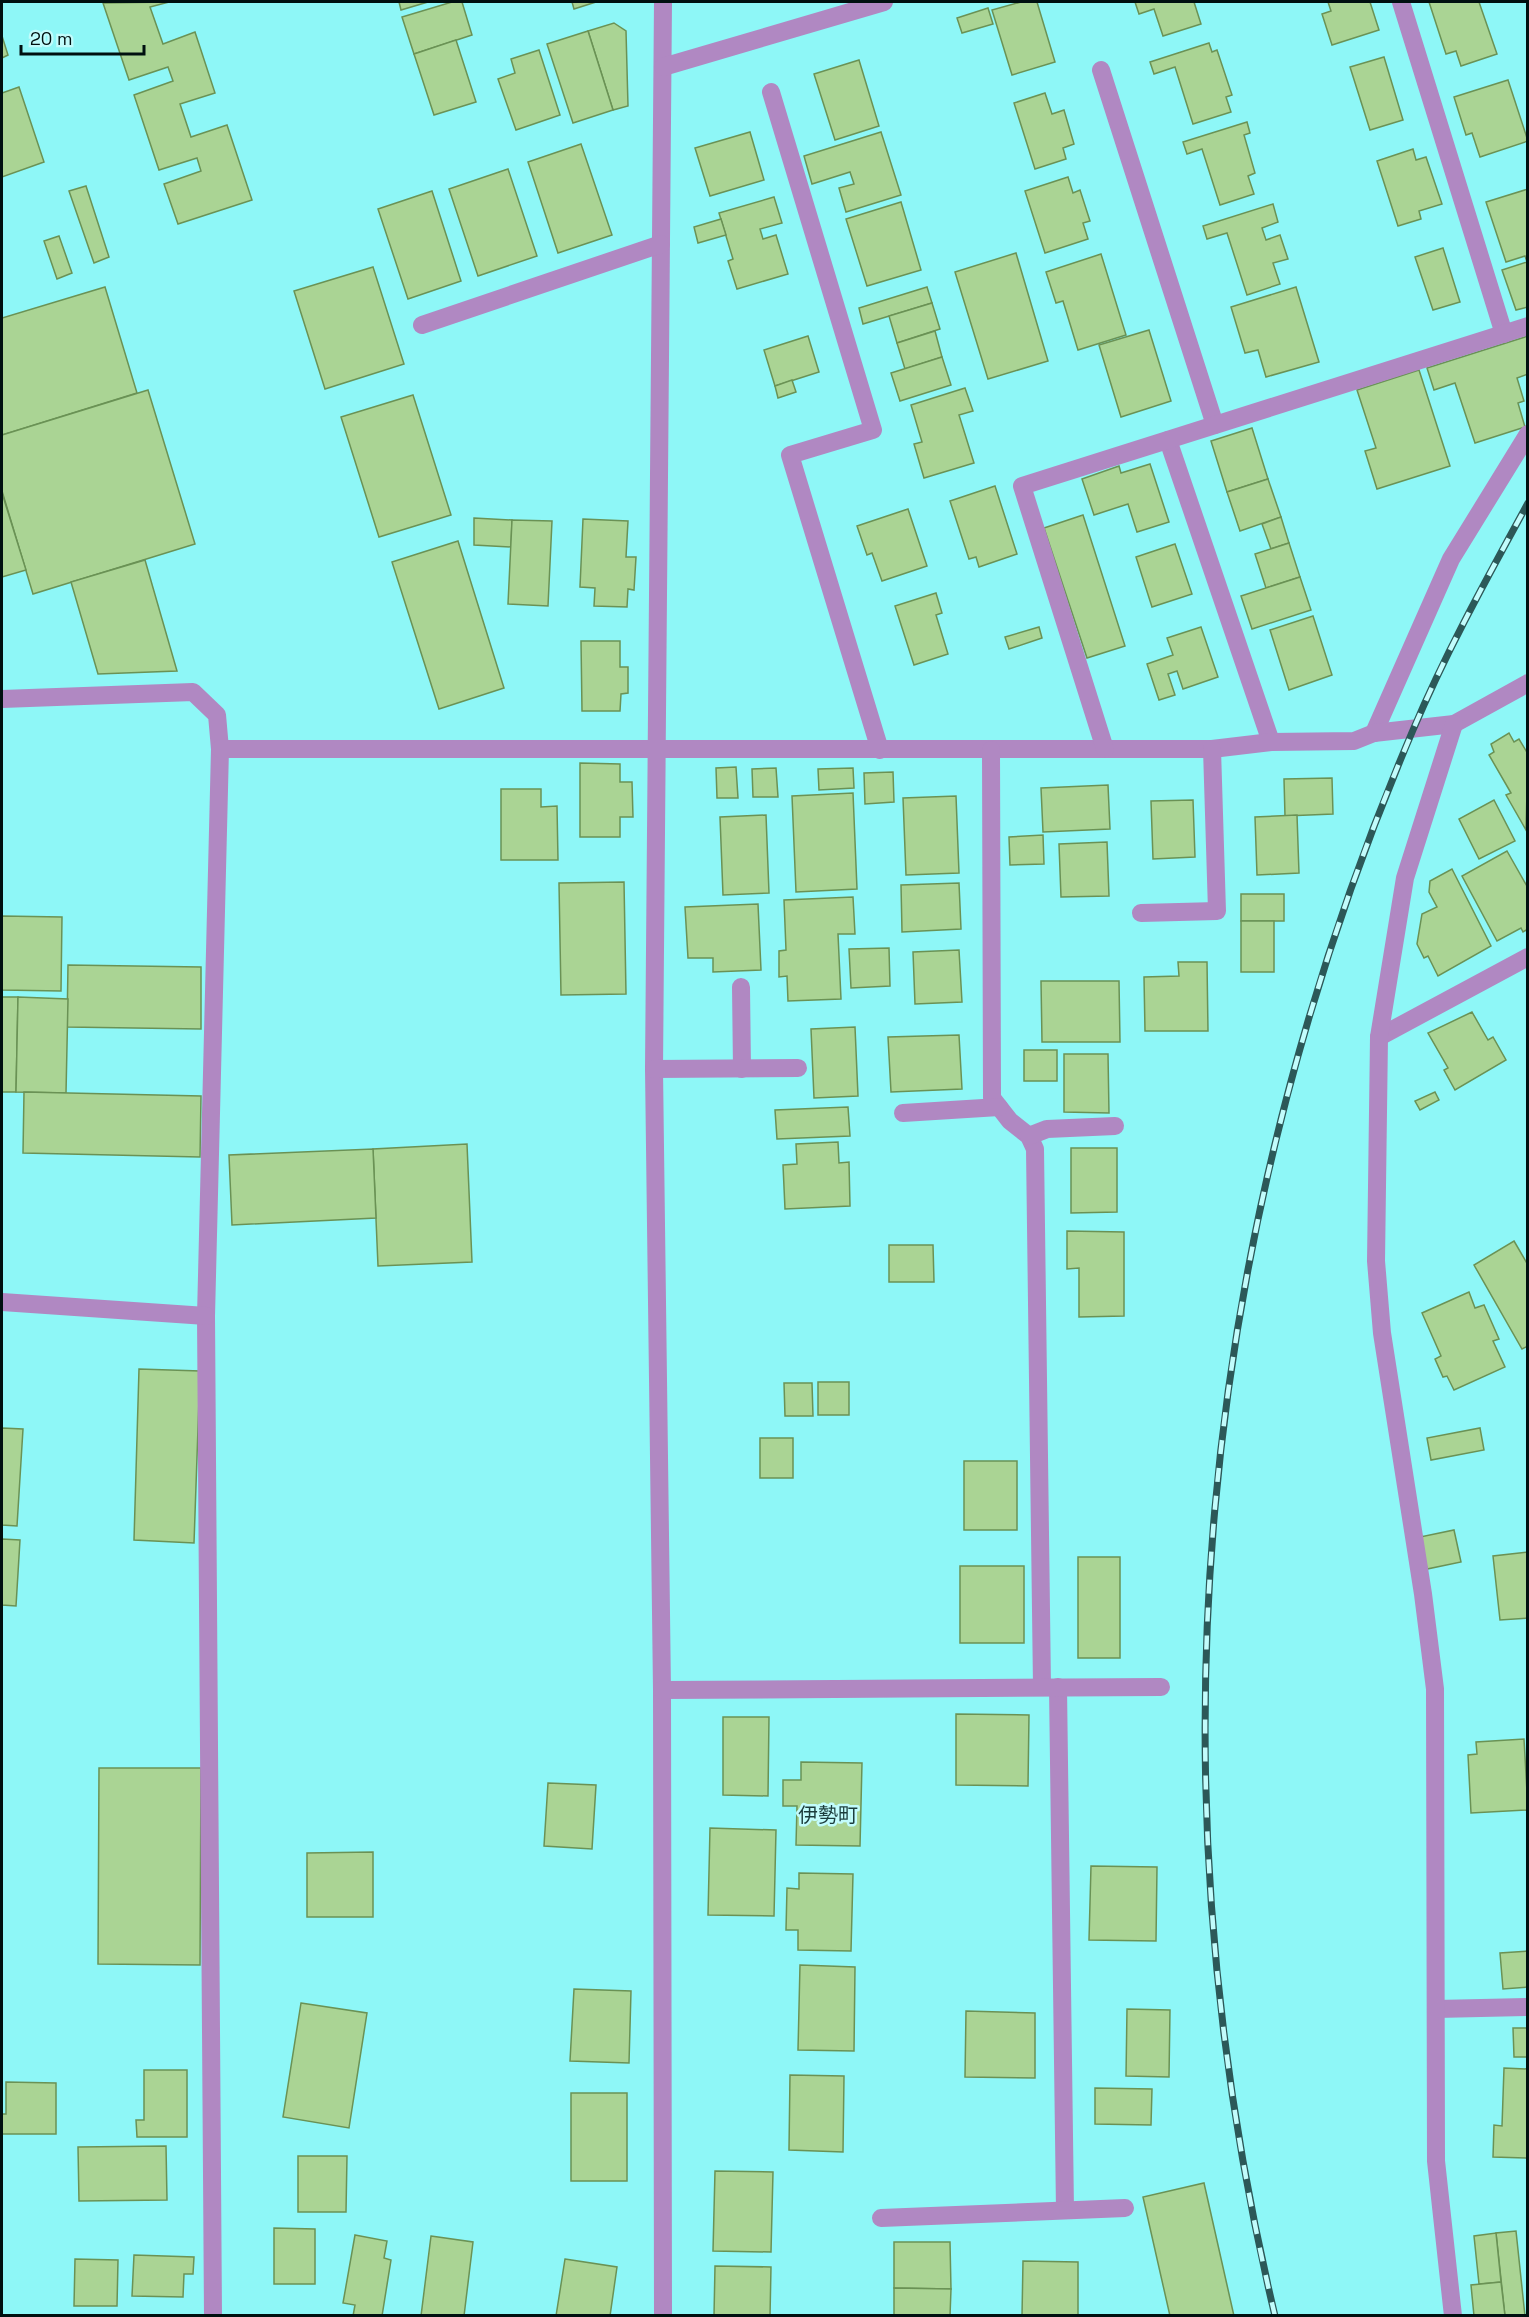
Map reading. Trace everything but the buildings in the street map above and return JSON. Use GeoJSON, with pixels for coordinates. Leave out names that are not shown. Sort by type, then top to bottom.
{"type":"FeatureCollection","features":[{"type":"Feature","properties":{"kind":"street"},"geometry":{"type":"LineString","coordinates":[[663,2],[654,1069],[662,1690],[663,2316]]}},
{"type":"Feature","properties":{"kind":"street"},"geometry":{"type":"LineString","coordinates":[[663,67],[884,2]]}},
{"type":"Feature","properties":{"kind":"street"},"geometry":{"type":"LineString","coordinates":[[1401,2],[1504,334]]}},
{"type":"Feature","properties":{"kind":"street"},"geometry":{"type":"LineString","coordinates":[[1101,70],[1215,425]]}},
{"type":"Feature","properties":{"kind":"street"},"geometry":{"type":"LineString","coordinates":[[771,92],[873,430],[790,455],[880,750]]}},
{"type":"Feature","properties":{"kind":"street"},"geometry":{"type":"LineString","coordinates":[[422,325],[661,244]]}},
{"type":"Feature","properties":{"kind":"street"},"geometry":{"type":"LineString","coordinates":[[1105,749],[1022,486],[1527,326]]}},
{"type":"Feature","properties":{"kind":"street"},"geometry":{"type":"LineString","coordinates":[[1374,732],[1451,560],[1527,434]]}},
{"type":"Feature","properties":{"kind":"street"},"geometry":{"type":"LineString","coordinates":[[1168,440],[1271,742]]}},
{"type":"Feature","properties":{"kind":"street"},"geometry":{"type":"LineString","coordinates":[[220,749],[1212,749],[1271,742],[1354,741],[1374,732],[1455,724],[1527,683]]}},
{"type":"Feature","properties":{"kind":"street"},"geometry":{"type":"LineString","coordinates":[[2,699],[193,692],[217,716],[220,749],[206,1316],[213,2316]]}},
{"type":"Feature","properties":{"kind":"street"},"geometry":{"type":"LineString","coordinates":[[1453,2316],[1436,2161],[1435,1689],[1423,1594],[1382,1333],[1376,1262],[1379,1037],[1405,878],[1455,724]]}},
{"type":"Feature","properties":{"kind":"street"},"geometry":{"type":"LineString","coordinates":[[1141,913],[1216,911],[1212,749]]}},
{"type":"Feature","properties":{"kind":"street"},"geometry":{"type":"LineString","coordinates":[[991,750],[992,1098],[1010,1121],[1029,1136],[1035,1149],[1065,2210]]}},
{"type":"Feature","properties":{"kind":"street"},"geometry":{"type":"LineString","coordinates":[[1379,1037],[1527,957]]}},
{"type":"Feature","properties":{"kind":"street"},"geometry":{"type":"LineString","coordinates":[[741,987],[742,1069]]}},
{"type":"Feature","properties":{"kind":"street"},"geometry":{"type":"LineString","coordinates":[[654,1069],[798,1068]]}},
{"type":"Feature","properties":{"kind":"street"},"geometry":{"type":"LineString","coordinates":[[903,1113],[999,1107]]}},
{"type":"Feature","properties":{"kind":"street"},"geometry":{"type":"LineString","coordinates":[[1029,1136],[1047,1129],[1115,1126]]}},
{"type":"Feature","properties":{"kind":"street"},"geometry":{"type":"LineString","coordinates":[[2,1302],[206,1316]]}},
{"type":"Feature","properties":{"kind":"street"},"geometry":{"type":"LineString","coordinates":[[662,1690],[1161,1688]]}},
{"type":"Feature","properties":{"kind":"street"},"geometry":{"type":"LineString","coordinates":[[1436,2009],[1527,2007]]}},
{"type":"Feature","properties":{"kind":"street"},"geometry":{"type":"LineString","coordinates":[[881,2217],[1125,2208]]}},
{"type":"Feature","properties":{"kind":"railway"},"geometry":{"type":"LineString","coordinates":[[1275,2316],[1235,2114],[1212,1913],[1205,1712],[1215,1512],[1240,1313],[1282,1116],[1340,922],[1413,730],[1439,672],[1528,503]]}},
{"type":"Feature","properties":{"kind":"district","name":"伊勢町"},"geometry":{"type":"Point","coordinates":[828,1815]}}]}
